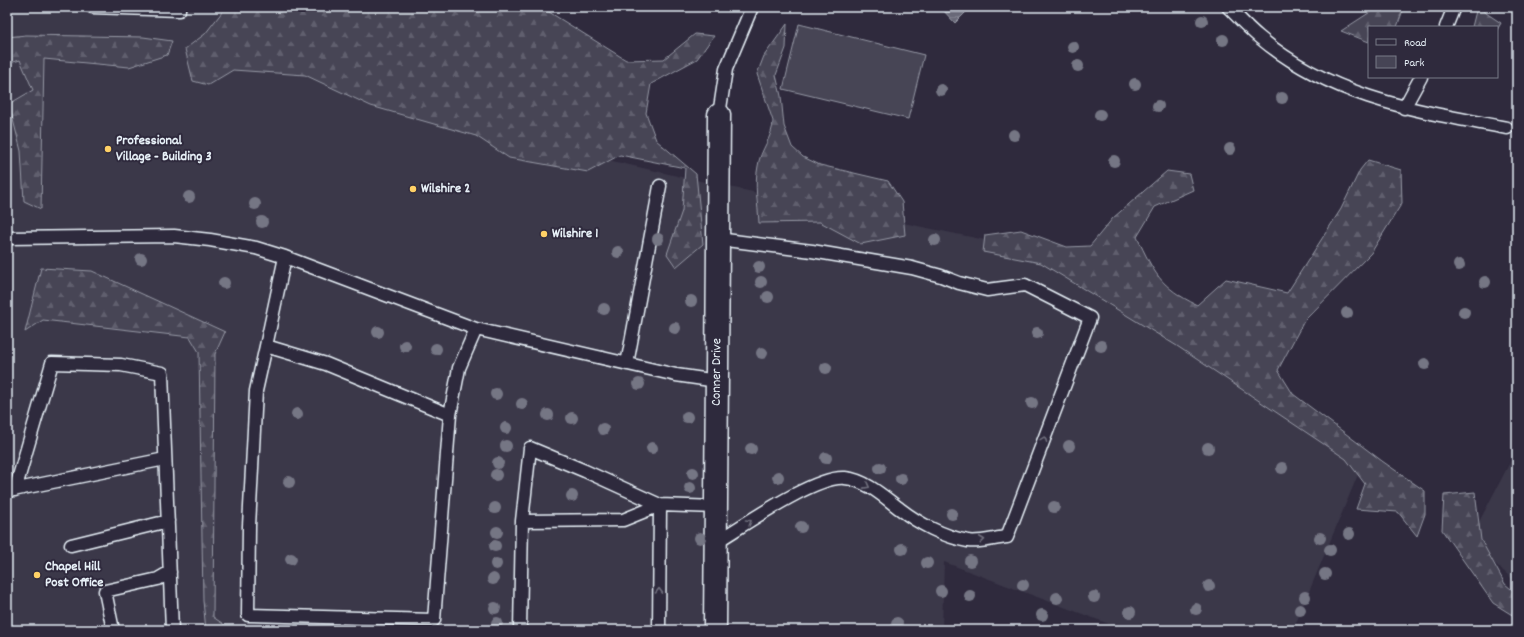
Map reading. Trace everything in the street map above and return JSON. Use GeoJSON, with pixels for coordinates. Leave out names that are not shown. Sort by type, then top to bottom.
{"type":"FeatureCollection","features":[{"type":"Feature","properties":{"kind":"street","name":"Conner Drive"},"geometry":{"type":"LineString","coordinates":[[715,630],[719,115]]}},
{"type":"Feature","properties":{"kind":"lane"},"geometry":{"type":"LineString","coordinates":[[92,7],[179,10],[179,7]]}},
{"type":"Feature","properties":{"kind":"lane"},"geometry":{"type":"LineString","coordinates":[[719,115],[726,69],[752,7]]}},
{"type":"Feature","properties":{"kind":"lane"},"geometry":{"type":"LineString","coordinates":[[1228,7],[1258,37],[1288,59],[1361,95],[1404,108],[1507,128]]}},
{"type":"Feature","properties":{"kind":"lane"},"geometry":{"type":"LineString","coordinates":[[1446,26],[1454,7]]}},
{"type":"Feature","properties":{"kind":"lane"},"geometry":{"type":"LineString","coordinates":[[1404,108],[1420,78]]}},
{"type":"Feature","properties":{"kind":"lane"},"geometry":{"type":"LineString","coordinates":[[627,364],[660,186]]}},
{"type":"Feature","properties":{"kind":"lane"},"geometry":{"type":"LineString","coordinates":[[7,238],[174,236],[210,240],[256,248],[285,256],[476,329],[676,375],[718,381]]}},
{"type":"Feature","properties":{"kind":"lane"},"geometry":{"type":"LineString","coordinates":[[716,542],[804,489],[827,481],[844,478],[858,482],[880,494],[901,510],[934,530],[968,541],[1007,537],[1090,318],[1025,285],[988,290],[959,283],[912,268],[812,251],[718,239]]}},
{"type":"Feature","properties":{"kind":"lane"},"geometry":{"type":"LineString","coordinates":[[285,256],[256,391],[249,526],[248,615],[434,620],[450,415],[459,368],[476,329]]}},
{"type":"Feature","properties":{"kind":"lane"},"geometry":{"type":"LineString","coordinates":[[266,346],[326,364],[450,415]]}},
{"type":"Feature","properties":{"kind":"lane"},"geometry":{"type":"LineString","coordinates":[[165,459],[11,491],[52,363],[121,365],[162,373],[172,630]]}},
{"type":"Feature","properties":{"kind":"lane"},"geometry":{"type":"LineString","coordinates":[[520,630],[522,521],[530,448],[660,505],[716,507]]}},
{"type":"Feature","properties":{"kind":"lane"},"geometry":{"type":"LineString","coordinates":[[522,521],[623,520],[660,505]]}},
{"type":"Feature","properties":{"kind":"lane"},"geometry":{"type":"LineString","coordinates":[[659,630],[660,505]]}},
{"type":"Feature","properties":{"kind":"lane"},"geometry":{"type":"LineString","coordinates":[[71,545],[168,521]]}},
{"type":"Feature","properties":{"kind":"lane"},"geometry":{"type":"LineString","coordinates":[[113,630],[105,591],[158,579],[170,572]]}},
{"type":"Feature","properties":{"kind":"shaded area"},"geometry":{"type":"Polygon","coordinates":[[[7,7],[458,7],[504,136],[686,178],[1049,253],[1365,458],[1293,630],[1125,630],[944,562],[942,630],[7,630],[7,7]]]}},
{"type":"Feature","properties":{"kind":"shaded area"},"geometry":{"type":"Polygon","coordinates":[[[1517,449],[1517,583],[1469,541],[1517,449]]]}},
{"type":"Feature","properties":{"kind":"green space"},"geometry":{"type":"Polygon","coordinates":[[[226,7],[541,7],[626,60],[664,59],[695,34],[714,36],[697,59],[651,84],[646,113],[656,140],[696,174],[703,244],[676,267],[667,254],[682,211],[685,168],[620,155],[588,172],[509,158],[476,136],[371,106],[305,75],[233,70],[208,85],[193,81],[185,49],[205,34],[226,7]]]}},
{"type":"Feature","properties":{"kind":"green space"},"geometry":{"type":"Polygon","coordinates":[[[1378,7],[1404,7],[1397,26],[1368,26],[1368,42],[1341,31],[1378,7]]]}},
{"type":"Feature","properties":{"kind":"green space"},"geometry":{"type":"Polygon","coordinates":[[[1477,7],[1501,23],[1498,28],[1498,26],[1472,26],[1477,7]]]}},
{"type":"Feature","properties":{"kind":"green space"},"geometry":{"type":"Polygon","coordinates":[[[787,24],[786,48],[776,75],[781,96],[784,126],[792,147],[803,157],[820,165],[888,181],[902,202],[905,235],[861,244],[820,222],[759,223],[756,187],[757,173],[759,160],[771,133],[773,121],[757,74],[764,56],[787,24]]]}},
{"type":"Feature","properties":{"kind":"green space"},"geometry":{"type":"Polygon","coordinates":[[[799,24],[924,55],[908,119],[783,89],[799,24]]]}},
{"type":"Feature","properties":{"kind":"green space"},"geometry":{"type":"Polygon","coordinates":[[[26,35],[143,37],[172,41],[167,55],[129,67],[44,59],[41,209],[24,201],[21,151],[9,104],[33,90],[20,60],[7,64],[7,37],[26,35]]]}},
{"type":"Feature","properties":{"kind":"green space"},"geometry":{"type":"Polygon","coordinates":[[[1368,160],[1401,170],[1402,203],[1371,253],[1304,321],[1278,370],[1293,394],[1382,461],[1425,491],[1425,514],[1417,536],[1398,512],[1356,509],[1365,484],[1346,459],[1177,346],[1041,263],[983,252],[985,235],[1021,230],[1067,247],[1090,246],[1113,218],[1167,171],[1189,174],[1193,190],[1155,207],[1137,237],[1154,270],[1166,285],[1174,292],[1197,305],[1226,279],[1287,293],[1341,209],[1360,170],[1368,160]]]}},
{"type":"Feature","properties":{"kind":"green space"},"geometry":{"type":"Polygon","coordinates":[[[41,268],[92,271],[225,332],[215,354],[213,617],[232,630],[206,630],[203,601],[199,352],[190,337],[43,320],[25,332],[41,268]]]}},
{"type":"Feature","properties":{"kind":"green space"},"geometry":{"type":"Polygon","coordinates":[[[1475,492],[1481,540],[1505,584],[1517,594],[1517,618],[1493,603],[1442,530],[1444,495],[1475,492]]]}},
{"type":"Feature","properties":{"kind":"water"},"geometry":{"type":"Polygon","coordinates":[[[940,7],[971,7],[955,23],[940,7]]]}},
{"type":"Feature","properties":{"kind":"place","name":"Professional Village - Building 3"},"geometry":{"type":"Point","coordinates":[108,149]}},
{"type":"Feature","properties":{"kind":"place","name":"Wilshire 2"},"geometry":{"type":"Point","coordinates":[413,189]}},
{"type":"Feature","properties":{"kind":"place","name":"Wilshire 1"},"geometry":{"type":"Point","coordinates":[544,234]}},
{"type":"Feature","properties":{"kind":"place","name":"Chapel Hill Post Office"},"geometry":{"type":"Point","coordinates":[37,575]}}]}
